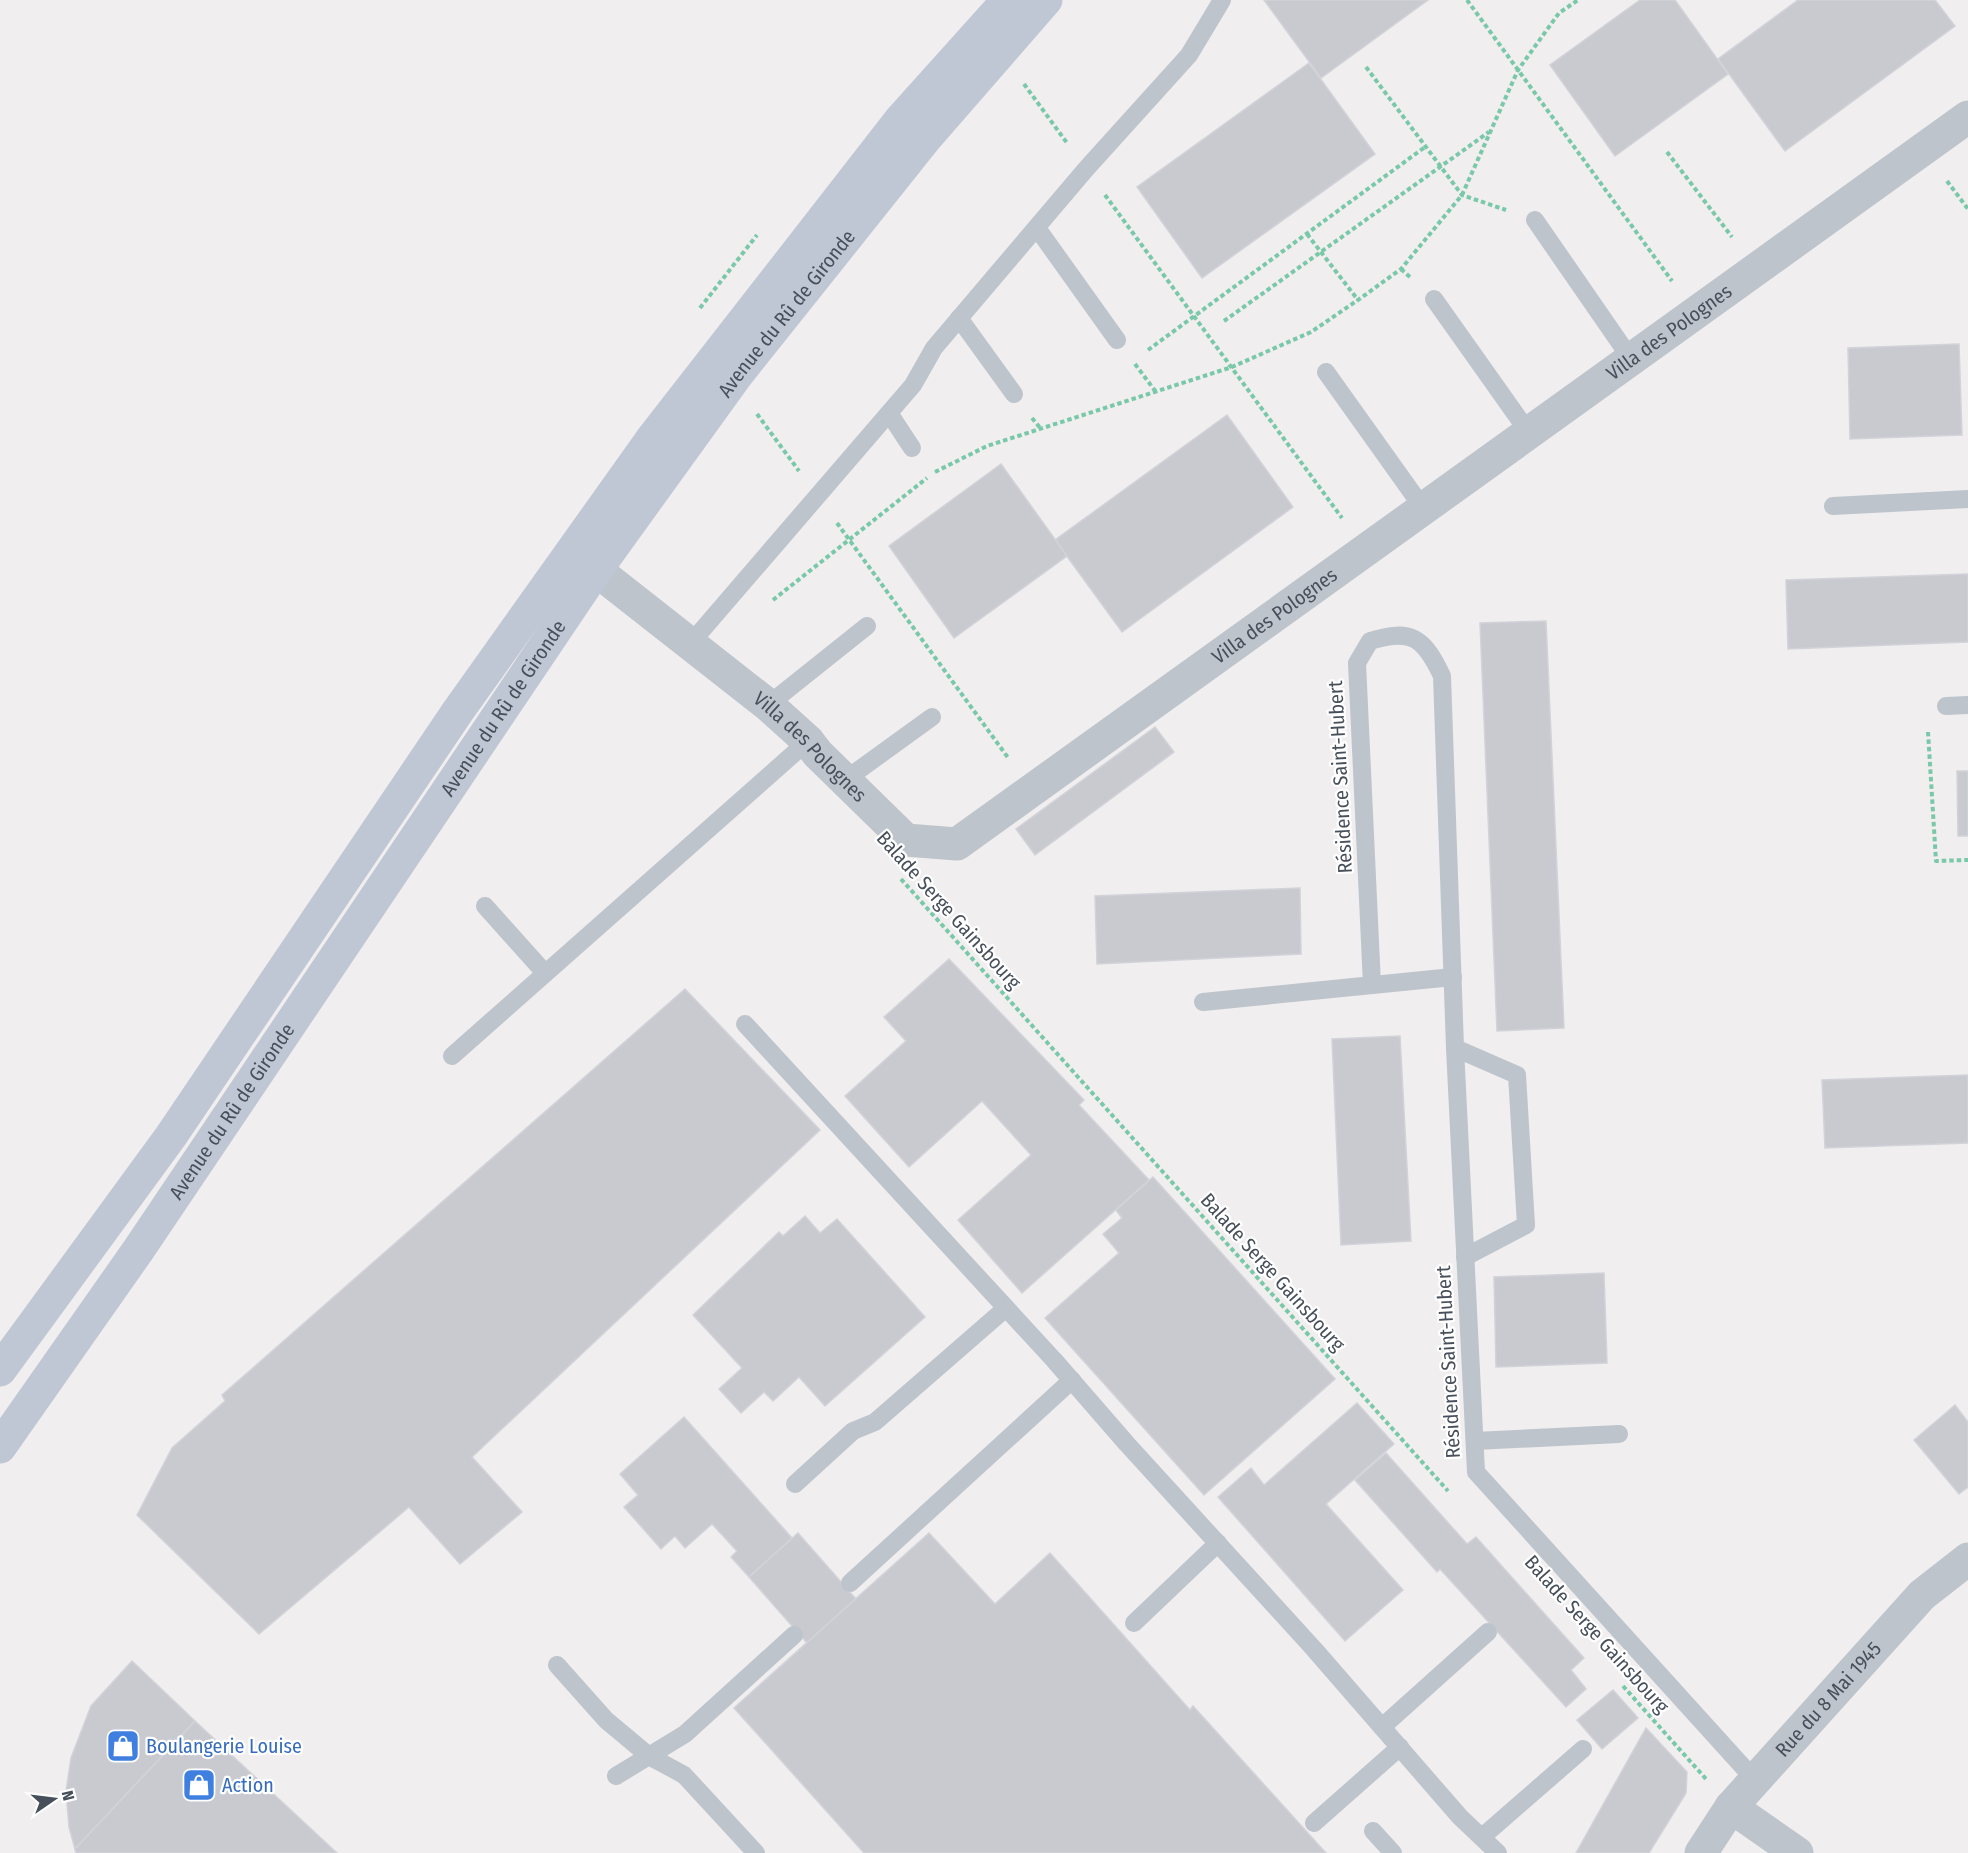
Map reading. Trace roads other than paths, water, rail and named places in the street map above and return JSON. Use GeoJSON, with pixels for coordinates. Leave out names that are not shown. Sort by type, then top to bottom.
{"type":"FeatureCollection","features":[{"type":"Feature","properties":{"kind":"main road","name":"Avenue du Rû de Gironde"},"geometry":{"type":"LineString","coordinates":[[0,1370],[171,1136],[458,711],[651,440],[901,119],[1008,0]]}},
{"type":"Feature","properties":{"kind":"main road","name":"Avenue du Rû de Gironde"},"geometry":{"type":"LineString","coordinates":[[0,1448],[146,1239],[596,570],[743,367],[925,139],[1046,0]]}},
{"type":"Feature","properties":{"kind":"street","name":"Villa des Polognes"},"geometry":{"type":"LineString","coordinates":[[596,570],[768,705],[808,741],[818,754],[906,840],[957,844],[1968,117]]}},
{"type":"Feature","properties":{"kind":"street","name":"Rue du 8 Mai 1945"},"geometry":{"type":"LineString","coordinates":[[1701,1853],[1731,1807],[1922,1595],[1968,1559]]}},
{"type":"Feature","properties":{"kind":"street"},"geometry":{"type":"LineString","coordinates":[[1731,1807],[1797,1853]]}},
{"type":"Feature","properties":{"kind":"lane"},"geometry":{"type":"LineString","coordinates":[[690,644],[913,385],[934,348],[959,318],[1086,169],[1189,55],[1222,0]]}},
{"type":"Feature","properties":{"kind":"lane"},"geometry":{"type":"LineString","coordinates":[[1535,220],[1631,359]]}},
{"type":"Feature","properties":{"kind":"lane"},"geometry":{"type":"LineString","coordinates":[[1037,228],[1117,340]]}},
{"type":"Feature","properties":{"kind":"lane"},"geometry":{"type":"LineString","coordinates":[[1434,299],[1529,433]]}},
{"type":"Feature","properties":{"kind":"lane"},"geometry":{"type":"LineString","coordinates":[[959,318],[1014,394]]}},
{"type":"Feature","properties":{"kind":"lane"},"geometry":{"type":"LineString","coordinates":[[1326,372],[1424,508]]}},
{"type":"Feature","properties":{"kind":"lane"},"geometry":{"type":"LineString","coordinates":[[889,413],[912,448]]}},
{"type":"Feature","properties":{"kind":"lane"},"geometry":{"type":"LineString","coordinates":[[1833,506],[1968,499]]}},
{"type":"Feature","properties":{"kind":"lane"},"geometry":{"type":"LineString","coordinates":[[768,705],[867,626]]}},
{"type":"Feature","properties":{"kind":"lane","name":"Résidence Saint-Hubert"},"geometry":{"type":"LineString","coordinates":[[1372,985],[1357,663],[1370,641],[1391,634],[1412,636],[1431,653],[1442,676],[1455,1048],[1476,1472],[1755,1780]]}},
{"type":"Feature","properties":{"kind":"lane"},"geometry":{"type":"LineString","coordinates":[[1946,706],[1968,705]]}},
{"type":"Feature","properties":{"kind":"lane"},"geometry":{"type":"LineString","coordinates":[[845,780],[932,717]]}},
{"type":"Feature","properties":{"kind":"lane"},"geometry":{"type":"LineString","coordinates":[[452,1056],[808,741]]}},
{"type":"Feature","properties":{"kind":"lane"},"geometry":{"type":"LineString","coordinates":[[485,906],[545,973]]}},
{"type":"Feature","properties":{"kind":"lane"},"geometry":{"type":"LineString","coordinates":[[1203,1002],[1453,978]]}},
{"type":"Feature","properties":{"kind":"lane"},"geometry":{"type":"LineString","coordinates":[[745,1024],[1072,1380],[1314,1649],[1460,1817],[1498,1853]]}},
{"type":"Feature","properties":{"kind":"lane"},"geometry":{"type":"LineString","coordinates":[[1455,1048],[1517,1075],[1526,1225],[1465,1257]]}},
{"type":"Feature","properties":{"kind":"lane"},"geometry":{"type":"LineString","coordinates":[[795,1484],[853,1431],[875,1422],[1006,1308]]}},
{"type":"Feature","properties":{"kind":"lane"},"geometry":{"type":"LineString","coordinates":[[850,1583],[1072,1380]]}},
{"type":"Feature","properties":{"kind":"lane"},"geometry":{"type":"LineString","coordinates":[[1475,1441],[1619,1434]]}},
{"type":"Feature","properties":{"kind":"lane"},"geometry":{"type":"LineString","coordinates":[[1134,1623],[1218,1543]]}},
{"type":"Feature","properties":{"kind":"lane"},"geometry":{"type":"LineString","coordinates":[[1382,1727],[1488,1632]]}},
{"type":"Feature","properties":{"kind":"lane"},"geometry":{"type":"LineString","coordinates":[[616,1776],[685,1734],[794,1635]]}},
{"type":"Feature","properties":{"kind":"lane"},"geometry":{"type":"LineString","coordinates":[[557,1665],[606,1720],[649,1756],[684,1775],[756,1853]]}},
{"type":"Feature","properties":{"kind":"lane"},"geometry":{"type":"LineString","coordinates":[[1314,1823],[1400,1747]]}},
{"type":"Feature","properties":{"kind":"lane"},"geometry":{"type":"LineString","coordinates":[[1482,1838],[1583,1749]]}},
{"type":"Feature","properties":{"kind":"lane"},"geometry":{"type":"LineString","coordinates":[[1373,1831],[1393,1853]]}},
{"type":"Feature","properties":{"kind":"place","name":"Boulangerie Louise"},"geometry":{"type":"Point","coordinates":[123,1746]}},
{"type":"Feature","properties":{"kind":"place","name":"Action"},"geometry":{"type":"Point","coordinates":[199,1785]}}]}
